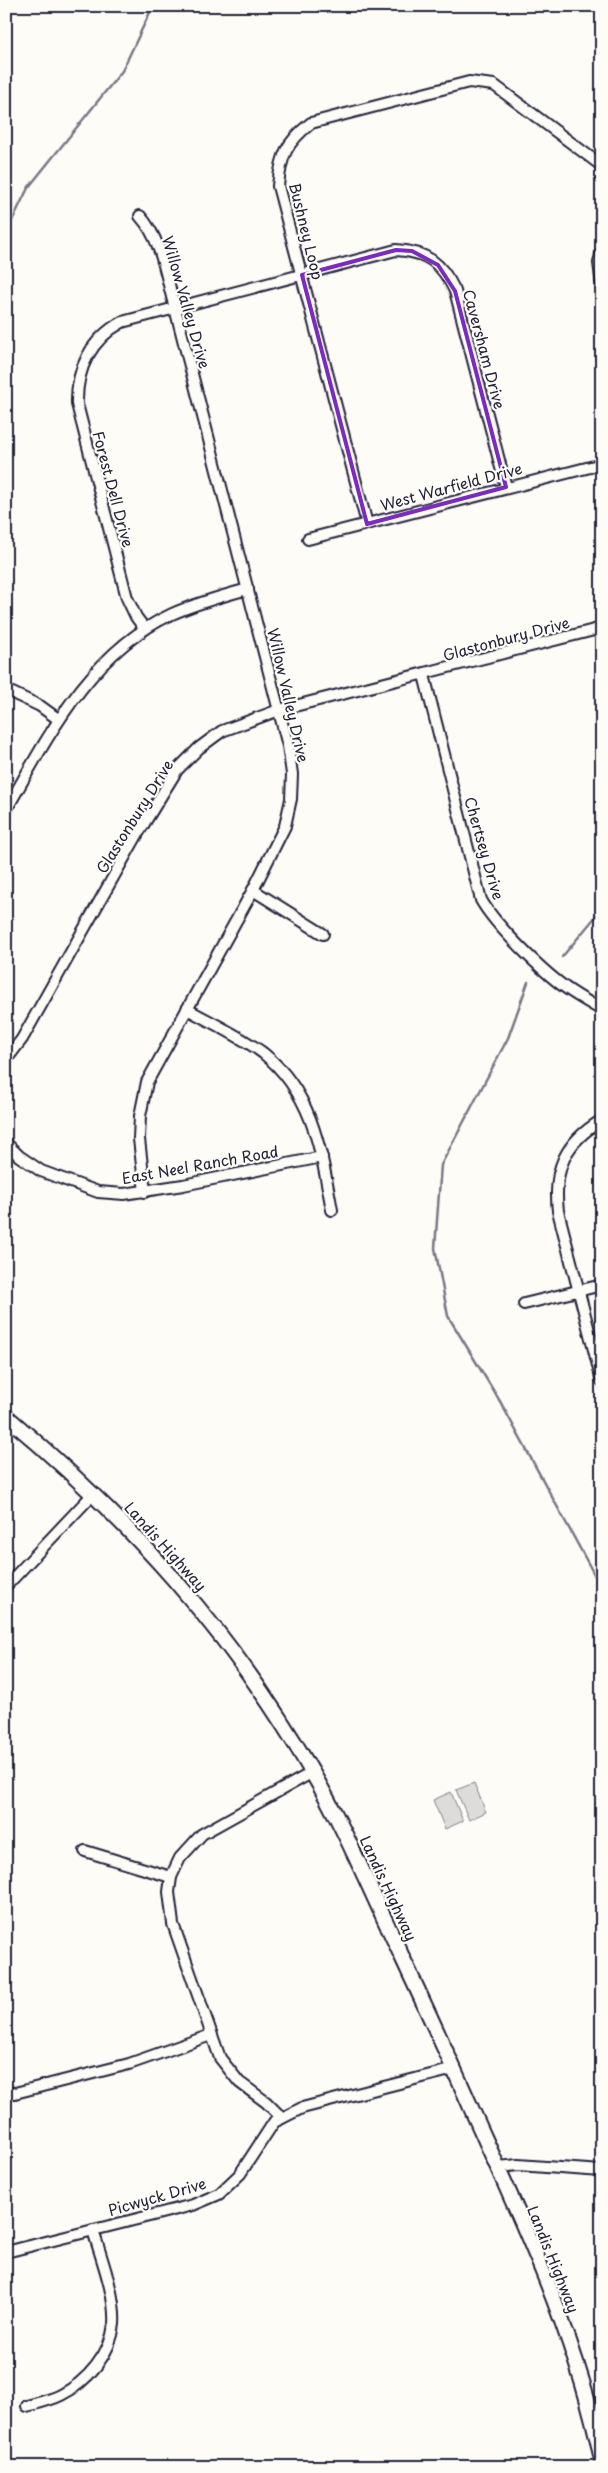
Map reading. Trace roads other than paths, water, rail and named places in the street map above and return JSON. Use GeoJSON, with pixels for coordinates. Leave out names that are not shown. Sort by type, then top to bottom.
{"type":"FeatureCollection","features":[{"type":"Feature","properties":{"kind":"main road","name":"Landis Highway"},"geometry":{"type":"LineString","coordinates":[[6,1416],[94,1493],[164,1566],[206,1615],[272,1708],[313,1772],[360,1863],[498,2167],[564,2326],[588,2402],[602,2460]]}},
{"type":"Feature","properties":{"kind":"street","name":"Bushney Loop"},"geometry":{"type":"LineString","coordinates":[[367,524],[278,186],[280,167],[286,148],[298,133],[311,123],[469,82],[494,85],[602,166]]}},
{"type":"Feature","properties":{"kind":"street","name":"Willow Valley Drive"},"geometry":{"type":"LineString","coordinates":[[140,216],[149,226],[156,239],[175,308],[279,710],[288,746],[292,774],[291,799],[285,826],[253,890],[147,1082],[140,1116],[138,1139],[145,1192]]}},
{"type":"Feature","properties":{"kind":"street","name":"Caversham Drive"},"geometry":{"type":"LineString","coordinates":[[89,352],[105,333],[122,322],[396,250],[412,251],[425,255],[448,275],[455,291],[506,487]]}},
{"type":"Feature","properties":{"kind":"street"},"geometry":{"type":"LineString","coordinates":[[602,251],[599,263],[602,285]]}},
{"type":"Feature","properties":{"kind":"street","name":"Forest Dell Drive"},"geometry":{"type":"LineString","coordinates":[[89,352],[79,376],[77,404],[127,598],[136,617],[145,629]]}},
{"type":"Feature","properties":{"kind":"street","name":"West Warfield Drive"},"geometry":{"type":"LineString","coordinates":[[308,539],[602,464]]}},
{"type":"Feature","properties":{"kind":"street"},"geometry":{"type":"LineString","coordinates":[[6,810],[58,719],[77,692],[111,656],[145,629],[179,611],[248,588]]}},
{"type":"Feature","properties":{"kind":"street","name":"Glastonbury Drive"},"geometry":{"type":"LineString","coordinates":[[6,1060],[22,1039],[137,835],[177,770],[199,748],[222,731],[279,710],[424,675],[602,628]]}},
{"type":"Feature","properties":{"kind":"street","name":"Chertsey Drive"},"geometry":{"type":"LineString","coordinates":[[424,675],[481,900],[493,919],[554,978],[566,988],[602,1010]]}},
{"type":"Feature","properties":{"kind":"street"},"geometry":{"type":"LineString","coordinates":[[6,690],[40,706],[58,719]]}},
{"type":"Feature","properties":{"kind":"street"},"geometry":{"type":"LineString","coordinates":[[253,890],[323,934]]}},
{"type":"Feature","properties":{"kind":"street"},"geometry":{"type":"LineString","coordinates":[[187,1009],[250,1045],[281,1070],[297,1089],[308,1108],[322,1157],[332,1210]]}},
{"type":"Feature","properties":{"kind":"street"},"geometry":{"type":"LineString","coordinates":[[602,1120],[570,1146],[560,1164],[555,1188],[558,1210],[602,1381]]}},
{"type":"Feature","properties":{"kind":"street","name":"East Neel Ranch Road"},"geometry":{"type":"LineString","coordinates":[[6,1143],[19,1156],[41,1171],[98,1192],[124,1194],[145,1192],[322,1157]]}},
{"type":"Feature","properties":{"kind":"street"},"geometry":{"type":"LineString","coordinates":[[524,1304],[602,1285]]}},
{"type":"Feature","properties":{"kind":"street"},"geometry":{"type":"LineString","coordinates":[[6,1586],[94,1493]]}},
{"type":"Feature","properties":{"kind":"street"},"geometry":{"type":"LineString","coordinates":[[282,2118],[266,2102],[238,2082],[227,2070],[211,2035],[173,1924],[169,1907],[171,1877],[180,1858],[202,1834],[313,1772]]}},
{"type":"Feature","properties":{"kind":"street"},"geometry":{"type":"LineString","coordinates":[[85,1851],[171,1877]]}},
{"type":"Feature","properties":{"kind":"street"},"geometry":{"type":"LineString","coordinates":[[6,2092],[15,2093],[129,2064],[211,2035]]}},
{"type":"Feature","properties":{"kind":"street","name":"Picwyck Drive"},"geometry":{"type":"LineString","coordinates":[[6,2252],[193,2205],[219,2194],[240,2174],[274,2122],[302,2108],[454,2069]]}},
{"type":"Feature","properties":{"kind":"street"},"geometry":{"type":"LineString","coordinates":[[498,2167],[518,2165],[602,2170]]}},
{"type":"Feature","properties":{"kind":"street"},"geometry":{"type":"LineString","coordinates":[[27,2406],[60,2396],[81,2381],[105,2354],[114,2324],[109,2287],[93,2230]]}},
{"type":"Feature","properties":{"kind":"waterway"},"geometry":{"type":"LineString","coordinates":[[6,233],[28,188],[122,71],[153,6]]}},
{"type":"Feature","properties":{"kind":"waterway"},"geometry":{"type":"LineString","coordinates":[[562,957],[602,909]]}},
{"type":"Feature","properties":{"kind":"waterway"},"geometry":{"type":"LineString","coordinates":[[528,982],[508,1038],[441,1165],[435,1248],[448,1316],[501,1403],[602,1589]]}}]}
